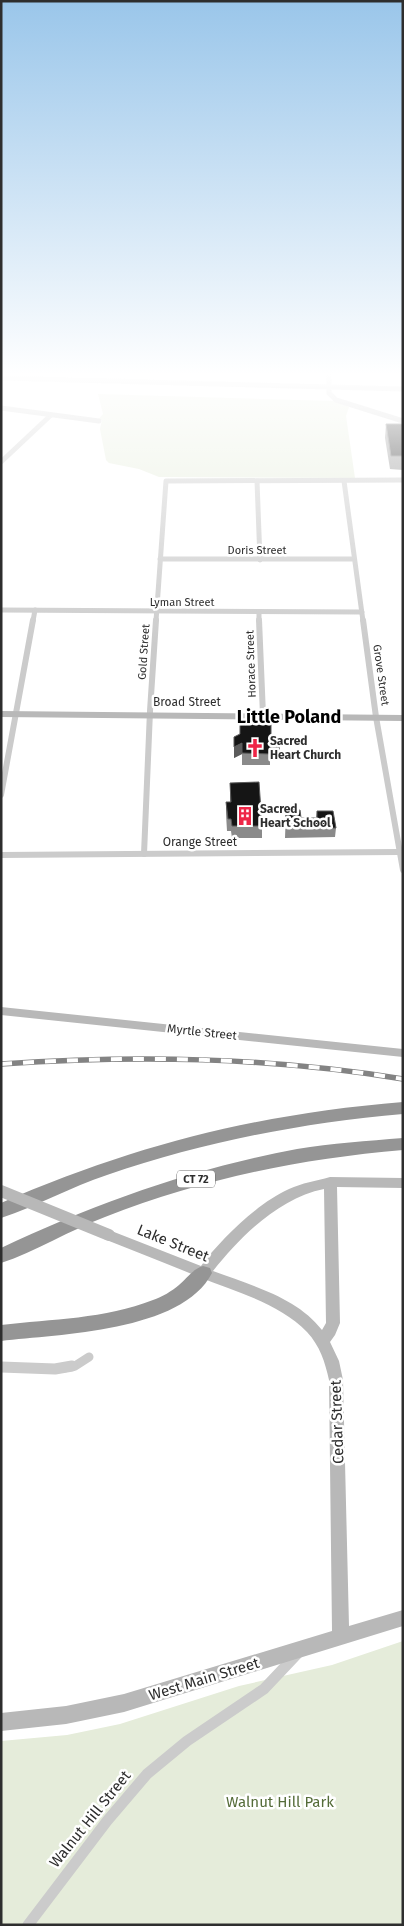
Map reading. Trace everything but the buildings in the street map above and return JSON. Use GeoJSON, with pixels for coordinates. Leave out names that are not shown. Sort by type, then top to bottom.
{"type":"FeatureCollection","features":[{"type":"Feature","properties":{"kind":"highway"},"geometry":{"type":"LineString","coordinates":[[1,1211],[94,1172],[194,1140],[308,1118],[403,1108]]}},
{"type":"Feature","properties":{"kind":"highway","name":"CT 72"},"geometry":{"type":"LineString","coordinates":[[1,1256],[52,1231],[100,1211],[156,1191],[214,1174],[290,1157],[346,1149],[403,1144]]}},
{"type":"Feature","properties":{"kind":"highway"},"geometry":{"type":"LineString","coordinates":[[1,1333],[106,1320],[145,1312],[173,1299],[193,1285],[203,1273]]}},
{"type":"Feature","properties":{"kind":"street","name":"Grove Street"},"geometry":{"type":"LineString","coordinates":[[344,480],[376,717],[403,870]]}},
{"type":"Feature","properties":{"kind":"street"},"geometry":{"type":"LineString","coordinates":[[260,560],[257,481],[403,480]]}},
{"type":"Feature","properties":{"kind":"street","name":"Gold Street"},"geometry":{"type":"LineString","coordinates":[[144,854],[156,612],[166,481],[257,481]]}},
{"type":"Feature","properties":{"kind":"street","name":"Doris Street"},"geometry":{"type":"LineString","coordinates":[[160,559],[354,559]]}},
{"type":"Feature","properties":{"kind":"street","name":"Lyman Street"},"geometry":{"type":"LineString","coordinates":[[1,610],[362,612]]}},
{"type":"Feature","properties":{"kind":"street"},"geometry":{"type":"LineString","coordinates":[[1,795],[35,610]]}},
{"type":"Feature","properties":{"kind":"street","name":"Horace Street"},"geometry":{"type":"LineString","coordinates":[[259,612],[263,715]]}},
{"type":"Feature","properties":{"kind":"street","name":"Broad Street"},"geometry":{"type":"LineString","coordinates":[[1,714],[263,715],[403,718]]}},
{"type":"Feature","properties":{"kind":"street","name":"Orange Street"},"geometry":{"type":"LineString","coordinates":[[1,855],[399,852]]}},
{"type":"Feature","properties":{"kind":"street","name":"Myrtle Street"},"geometry":{"type":"LineString","coordinates":[[1,1011],[403,1053]]}},
{"type":"Feature","properties":{"kind":"street"},"geometry":{"type":"LineString","coordinates":[[203,1273],[220,1251],[276,1202],[298,1190],[330,1182],[403,1183]]}},
{"type":"Feature","properties":{"kind":"street"},"geometry":{"type":"LineString","coordinates":[[322,1341],[330,1331],[332,1323],[330,1182]]}},
{"type":"Feature","properties":{"kind":"street","name":"Lake Street"},"geometry":{"type":"LineString","coordinates":[[1,1191],[283,1306],[307,1323],[322,1341]]}},
{"type":"Feature","properties":{"kind":"street","name":"Cedar Street"},"geometry":{"type":"LineString","coordinates":[[322,1341],[332,1361],[336,1380],[341,1637]]}},
{"type":"Feature","properties":{"kind":"street"},"geometry":{"type":"LineString","coordinates":[[1,1367],[54,1369],[75,1366],[89,1357]]}},
{"type":"Feature","properties":{"kind":"street","name":"West Main Street"},"geometry":{"type":"LineString","coordinates":[[1,1722],[60,1716],[118,1704],[403,1618]]}},
{"type":"Feature","properties":{"kind":"street","name":"Walnut Hill Street"},"geometry":{"type":"LineString","coordinates":[[28,1925],[107,1821],[147,1774],[187,1741],[264,1689],[301,1649]]}},
{"type":"Feature","properties":{"kind":"green space"},"geometry":{"type":"Polygon","coordinates":[[[123,466],[353,466],[355,478],[159,477],[139,469],[123,466]]]}},
{"type":"Feature","properties":{"kind":"green space","name":"Walnut Hill Park"},"geometry":{"type":"Polygon","coordinates":[[[403,1641],[403,1925],[1,1925],[1,1741],[67,1735],[120,1724],[239,1686],[332,1665],[403,1641]]]}},
{"type":"Feature","properties":{"kind":"railway"},"geometry":{"type":"LineString","coordinates":[[1,1064],[102,1059],[202,1060],[302,1066],[403,1079]]}},
{"type":"Feature","properties":{"kind":"place","name":"Sacred Heart Church"},"geometry":{"type":"Point","coordinates":[255,748]}},
{"type":"Feature","properties":{"kind":"place","name":"Sacred Heart School"},"geometry":{"type":"Point","coordinates":[245,816]}},
{"type":"Feature","properties":{"kind":"district","name":"Little Poland"},"geometry":{"type":"Point","coordinates":[289,717]}}]}
